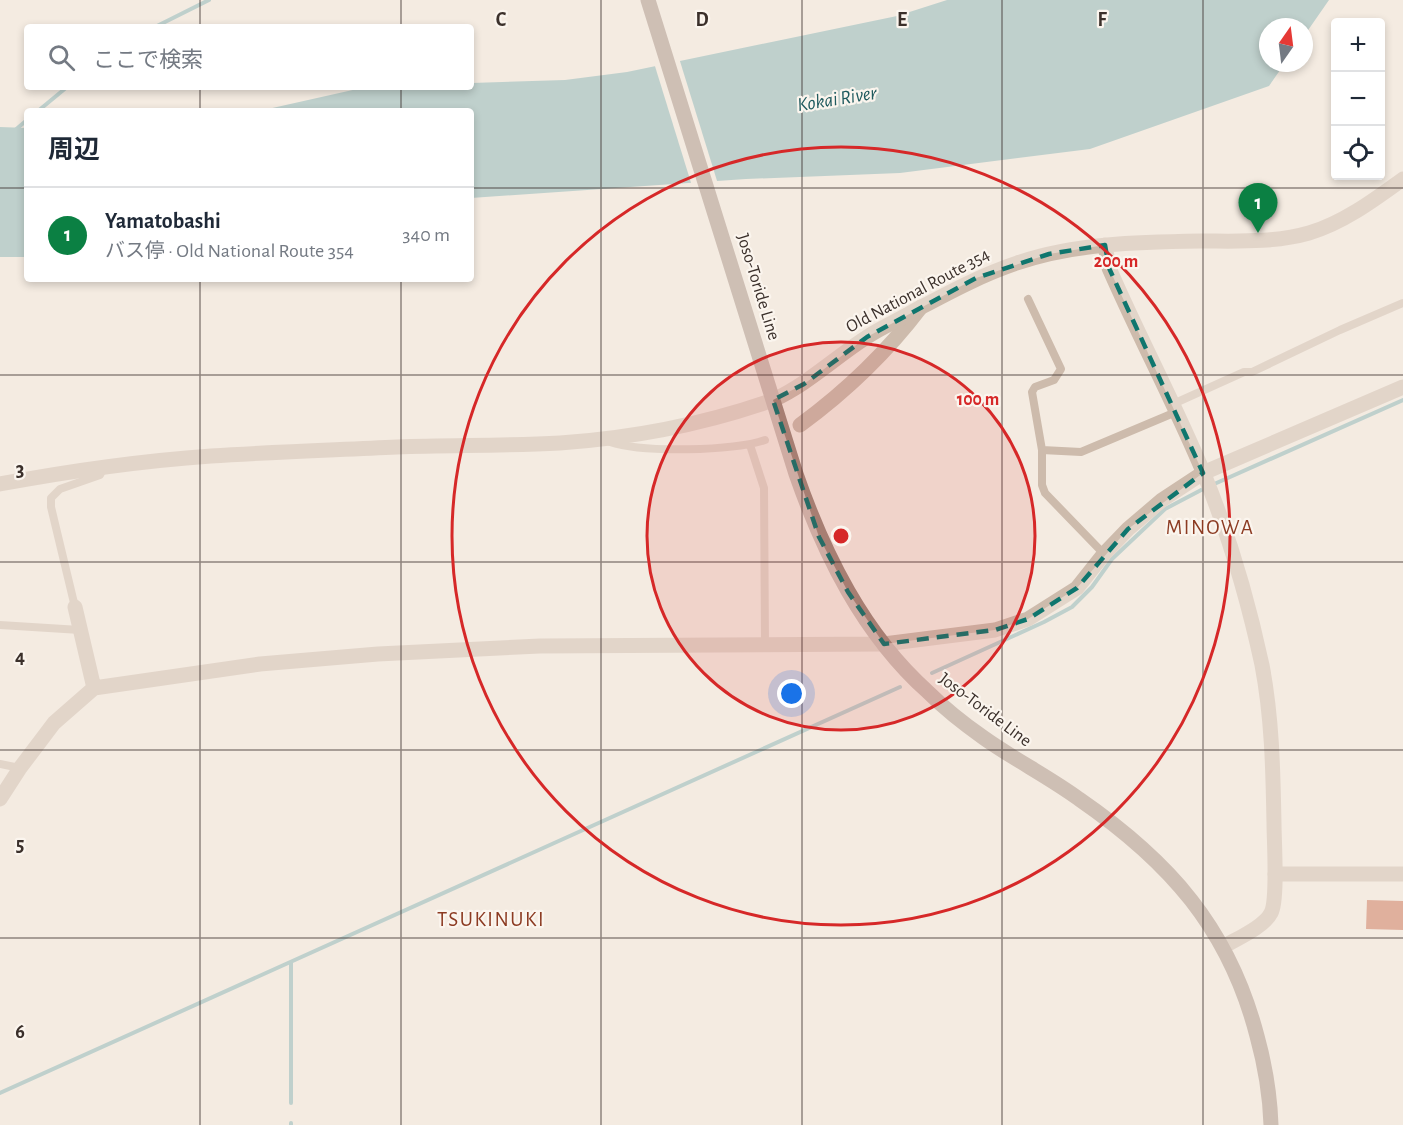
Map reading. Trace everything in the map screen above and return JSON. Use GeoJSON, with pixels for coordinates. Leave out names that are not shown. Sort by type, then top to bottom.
{"type":"FeatureCollection","features":[{"type":"Feature","properties":{"kind":"main road","name":"Joso-Toride Line"},"geometry":{"type":"LineString","coordinates":[[648,0],[796,474],[819,537],[848,592],[884,644],[926,691],[984,738],[1078,798],[1138,843],[1188,896],[1223,946],[1243,991],[1257,1035],[1268,1085],[1271,1125]]}},
{"type":"Feature","properties":{"kind":"street","name":"Old National Route 354"},"geometry":{"type":"LineString","coordinates":[[0,484],[68,472],[210,456],[399,447],[560,443],[658,430],[716,418],[773,400],[804,384],[867,337],[976,279],[1018,262],[1049,254],[1105,245],[1276,239],[1309,233],[1337,222],[1372,202],[1403,180]]}},
{"type":"Feature","properties":{"kind":"street"},"geometry":{"type":"LineString","coordinates":[[1105,245],[1109,268],[1175,408],[1211,494],[1234,556],[1262,666],[1272,742],[1275,874],[1273,909],[1270,916],[1223,946]]}},
{"type":"Feature","properties":{"kind":"street"},"geometry":{"type":"LineString","coordinates":[[800,425],[832,402],[902,332],[921,307]]}},
{"type":"Feature","properties":{"kind":"street"},"geometry":{"type":"LineString","coordinates":[[0,799],[54,723],[94,688],[261,664],[378,654],[540,646],[884,644],[995,630],[1028,619],[1077,588],[1128,529],[1162,500],[1204,476],[1403,387]]}},
{"type":"Feature","properties":{"kind":"street"},"geometry":{"type":"LineString","coordinates":[[75,607],[94,688]]}},
{"type":"Feature","properties":{"kind":"street"},"geometry":{"type":"LineString","coordinates":[[1275,874],[1403,874]]}},
{"type":"Feature","properties":{"kind":"lane"},"geometry":{"type":"LineString","coordinates":[[1028,299],[1061,369],[1054,380],[1035,387],[1032,392],[1042,450],[1042,485],[1045,493],[1104,555]]}},
{"type":"Feature","properties":{"kind":"lane"},"geometry":{"type":"LineString","coordinates":[[1042,450],[1081,452],[1175,408],[1244,372],[1252,372],[1403,303]]}},
{"type":"Feature","properties":{"kind":"lane"},"geometry":{"type":"LineString","coordinates":[[599,439],[622,446],[640,448],[750,445],[765,440]]}},
{"type":"Feature","properties":{"kind":"lane"},"geometry":{"type":"LineString","coordinates":[[750,445],[764,488],[765,644]]}},
{"type":"Feature","properties":{"kind":"lane"},"geometry":{"type":"LineString","coordinates":[[75,607],[51,507],[51,498],[60,489],[100,475],[104,468]]}},
{"type":"Feature","properties":{"kind":"lane"},"geometry":{"type":"LineString","coordinates":[[0,625],[80,630]]}},
{"type":"Feature","properties":{"kind":"lane"},"geometry":{"type":"LineString","coordinates":[[0,764],[20,768]]}},
{"type":"Feature","properties":{"kind":"highlighted area"},"geometry":{"type":"Polygon","coordinates":[[[1105,245],[1109,268],[1203,473],[1128,529],[1077,588],[1028,619],[995,630],[884,644],[848,592],[819,537],[773,400],[804,384],[867,337],[976,278],[1049,254],[1105,245]]]}},
{"type":"Feature","properties":{"kind":"water","name":"Kokai River"},"geometry":{"type":"Polygon","coordinates":[[[947,0],[1329,0],[1313,23],[1313,18],[1259,18],[1259,72],[1279,72],[1269,86],[1090,149],[900,173],[746,179],[474,198],[474,108],[272,108],[353,90],[474,90],[474,83],[565,80],[627,72],[897,16],[947,0]]]}},
{"type":"Feature","properties":{"kind":"water"},"geometry":{"type":"Polygon","coordinates":[[[0,127],[24,128],[24,257],[0,257],[0,127]]]}},
{"type":"Feature","properties":{"kind":"pier"},"geometry":{"type":"Polygon","coordinates":[[[679,58],[718,184],[692,186],[654,63],[679,58]]]}},
{"type":"Feature","properties":{"kind":"building"},"geometry":{"type":"Polygon","coordinates":[[[1367,900],[1403,901],[1403,930],[1366,929],[1367,900]]]}},
{"type":"Feature","properties":{"kind":"waterway"},"geometry":{"type":"LineString","coordinates":[[161,24],[209,0]]}},
{"type":"Feature","properties":{"kind":"waterway"},"geometry":{"type":"LineString","coordinates":[[42,108],[63,90]]}},
{"type":"Feature","properties":{"kind":"waterway"},"geometry":{"type":"LineString","coordinates":[[14,131],[24,123]]}},
{"type":"Feature","properties":{"kind":"waterway"},"geometry":{"type":"LineString","coordinates":[[1212,485],[1403,400]]}},
{"type":"Feature","properties":{"kind":"waterway"},"geometry":{"type":"LineString","coordinates":[[932,673],[1072,607],[1092,587],[1112,559],[1165,509],[1205,488]]}},
{"type":"Feature","properties":{"kind":"waterway"},"geometry":{"type":"LineString","coordinates":[[0,1093],[900,687]]}},
{"type":"Feature","properties":{"kind":"waterway"},"geometry":{"type":"LineString","coordinates":[[291,963],[291,1103]]}},
{"type":"Feature","properties":{"kind":"place","name":"Yamatobashi"},"geometry":{"type":"Point","coordinates":[1258,233]}},
{"type":"Feature","properties":{"kind":"district","name":"MINOWA"},"geometry":{"type":"Point","coordinates":[1210,527]}},
{"type":"Feature","properties":{"kind":"district","name":"TSUKINUKI"},"geometry":{"type":"Point","coordinates":[491,919]}}]}
